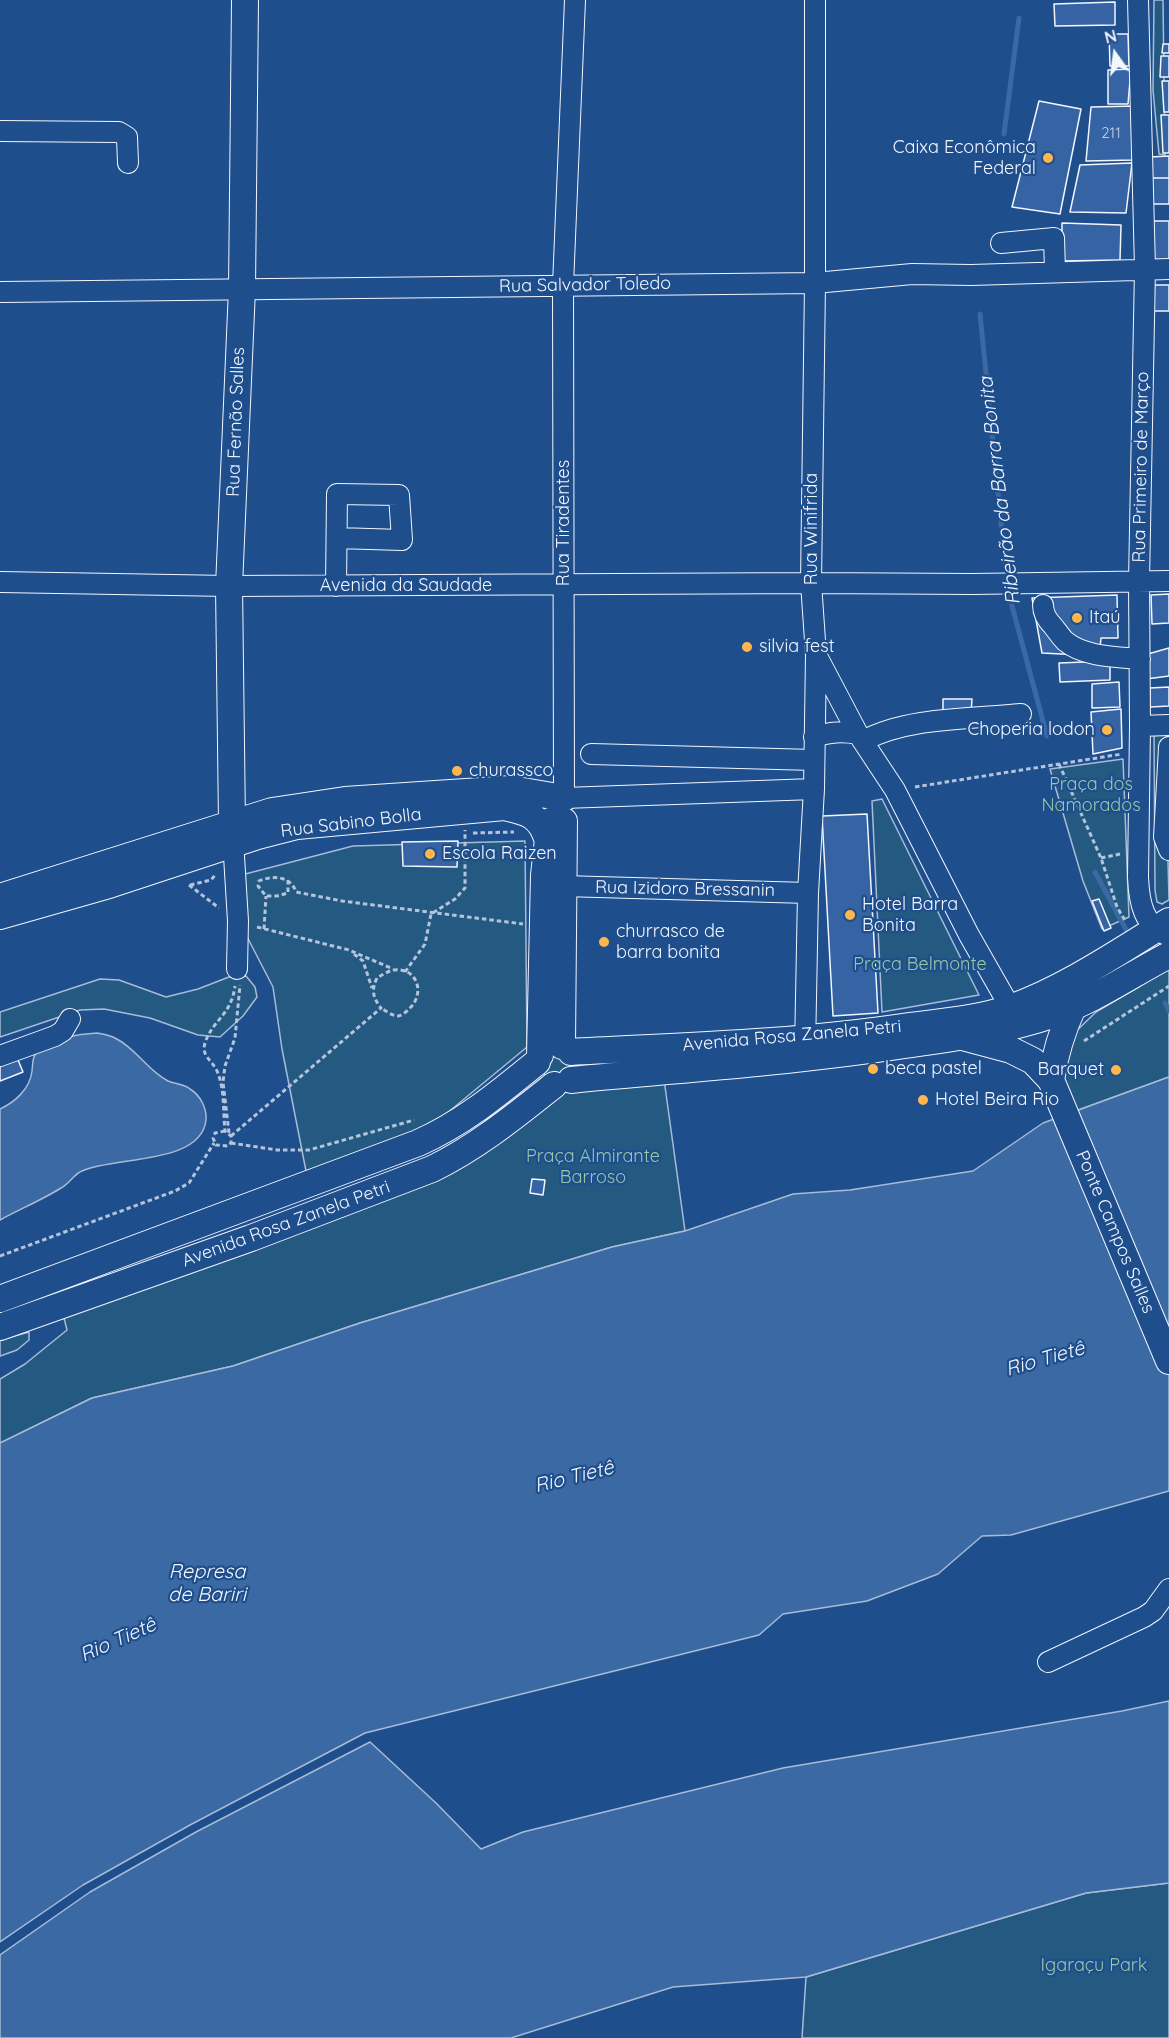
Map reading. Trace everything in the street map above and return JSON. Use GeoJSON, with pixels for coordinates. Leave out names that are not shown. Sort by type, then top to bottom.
{"type":"FeatureCollection","features":[{"type":"Feature","properties":{"kind":"main road","name":"Rua Fernão Salles"},"geometry":{"type":"LineString","coordinates":[[234,842],[229,586],[242,289],[245,0]]}},
{"type":"Feature","properties":{"kind":"main road","name":"Rua Sabino Bolla"},"geometry":{"type":"LineString","coordinates":[[0,916],[109,885],[234,842],[272,812],[345,800],[511,789],[564,798]]}},
{"type":"Feature","properties":{"kind":"main road"},"geometry":{"type":"LineString","coordinates":[[553,1054],[575,1057],[576,1069],[562,1082],[548,1083],[539,1074],[553,1054],[542,926],[550,819],[564,798]]}},
{"type":"Feature","properties":{"kind":"main road","name":"Rua Tiradentes"},"geometry":{"type":"LineString","coordinates":[[553,1054],[563,886],[564,798]]}},
{"type":"Feature","properties":{"kind":"main road","name":"Rua Sabino Bolla"},"geometry":{"type":"LineString","coordinates":[[0,897],[297,826],[504,807],[529,813],[544,829],[547,838]]}},
{"type":"Feature","properties":{"kind":"main road","name":"Avenida Rosa Zanela Petri"},"geometry":{"type":"LineString","coordinates":[[0,1327],[251,1238],[432,1169],[460,1156],[562,1082],[805,1048],[869,1032],[985,1015],[1010,1007],[1070,980],[1148,936]]}},
{"type":"Feature","properties":{"kind":"main road","name":"Avenida Rosa Zanela Petri"},"geometry":{"type":"LineString","coordinates":[[0,1299],[443,1132],[553,1054],[805,1048],[960,1037],[1026,1023],[1073,1007],[1151,965]]}},
{"type":"Feature","properties":{"kind":"main road"},"geometry":{"type":"LineString","coordinates":[[1056,1091],[1060,1039],[1073,1007]]}},
{"type":"Feature","properties":{"kind":"main road"},"geometry":{"type":"LineString","coordinates":[[960,1037],[1011,1050],[1026,1057],[1033,1061],[1056,1091]]}},
{"type":"Feature","properties":{"kind":"main road","name":"Ponte Campos Salles"},"geometry":{"type":"LineString","coordinates":[[1056,1091],[1169,1361]]}},
{"type":"Feature","properties":{"kind":"main road"},"geometry":{"type":"LineString","coordinates":[[43,1284],[52,1309]]}},
{"type":"Feature","properties":{"kind":"street","name":"Rua Tiradentes"},"geometry":{"type":"LineString","coordinates":[[564,798],[563,285],[575,0]]}},
{"type":"Feature","properties":{"kind":"street","name":"Rua Winifrida"},"geometry":{"type":"LineString","coordinates":[[805,1048],[816,655],[811,583],[815,283],[815,0]]}},
{"type":"Feature","properties":{"kind":"street","name":"Rua Primeiro de Março"},"geometry":{"type":"LineString","coordinates":[[1137,0],[1145,268],[1139,581],[1138,891],[1148,936]]}},
{"type":"Feature","properties":{"kind":"street"},"geometry":{"type":"LineString","coordinates":[[0,131],[119,132],[127,137],[128,163]]}},
{"type":"Feature","properties":{"kind":"street"},"geometry":{"type":"LineString","coordinates":[[1001,243],[1043,240],[1049,272]]}},
{"type":"Feature","properties":{"kind":"street","name":"Rua Salvador Toledo"},"geometry":{"type":"LineString","coordinates":[[0,292],[815,283],[912,274],[970,275],[1169,269]]}},
{"type":"Feature","properties":{"kind":"street"},"geometry":{"type":"LineString","coordinates":[[336,586],[337,538]]}},
{"type":"Feature","properties":{"kind":"street","name":"Avenida da Saudade"},"geometry":{"type":"LineString","coordinates":[[0,582],[336,586],[973,584],[1169,580]]}},
{"type":"Feature","properties":{"kind":"street"},"geometry":{"type":"LineString","coordinates":[[1043,605],[1044,614],[1065,641],[1079,649],[1109,656],[1140,659]]}},
{"type":"Feature","properties":{"kind":"street"},"geometry":{"type":"LineString","coordinates":[[816,655],[861,737],[896,790],[969,935],[1010,1007]]}},
{"type":"Feature","properties":{"kind":"street"},"geometry":{"type":"LineString","coordinates":[[814,737],[836,731],[861,737],[923,722],[1021,714]]}},
{"type":"Feature","properties":{"kind":"street"},"geometry":{"type":"LineString","coordinates":[[1140,726],[1169,725]]}},
{"type":"Feature","properties":{"kind":"street"},"geometry":{"type":"LineString","coordinates":[[1169,747],[1164,837],[1169,850]]}},
{"type":"Feature","properties":{"kind":"street"},"geometry":{"type":"LineString","coordinates":[[591,754],[814,760]]}},
{"type":"Feature","properties":{"kind":"street","name":"Rua Sabino Bolla"},"geometry":{"type":"LineString","coordinates":[[564,798],[814,789]]}},
{"type":"Feature","properties":{"kind":"street"},"geometry":{"type":"LineString","coordinates":[[234,842],[239,974]]}},
{"type":"Feature","properties":{"kind":"street","name":"Rua Izidoro Bressanin"},"geometry":{"type":"LineString","coordinates":[[563,886],[808,892]]}},
{"type":"Feature","properties":{"kind":"street"},"geometry":{"type":"LineString","coordinates":[[0,1056],[55,1036],[63,1031],[70,1019]]}},
{"type":"Feature","properties":{"kind":"street"},"geometry":{"type":"LineString","coordinates":[[1048,1662],[1144,1617],[1153,1611],[1169,1589]]}},
{"type":"Feature","properties":{"kind":"path"},"geometry":{"type":"LineString","coordinates":[[896,790],[1139,751]]}},
{"type":"Feature","properties":{"kind":"path"},"geometry":{"type":"LineString","coordinates":[[1059,764],[1101,858],[1117,908],[1148,936]]}},
{"type":"Feature","properties":{"kind":"path"},"geometry":{"type":"LineString","coordinates":[[405,972],[425,945],[431,914],[455,899],[465,888],[465,832],[519,832]]}},
{"type":"Feature","properties":{"kind":"path"},"geometry":{"type":"LineString","coordinates":[[264,929],[266,896],[258,886],[259,881],[267,878],[288,880],[296,892]]}},
{"type":"Feature","properties":{"kind":"path"},"geometry":{"type":"LineString","coordinates":[[288,880],[288,893]]}},
{"type":"Feature","properties":{"kind":"path"},"geometry":{"type":"LineString","coordinates":[[189,885],[238,921],[349,950],[405,972],[414,977],[419,989],[417,1001],[405,1013],[398,1016],[381,1008],[375,1000],[363,961],[349,950]]}},
{"type":"Feature","properties":{"kind":"path"},"geometry":{"type":"LineString","coordinates":[[266,896],[296,892],[431,914],[542,926]]}},
{"type":"Feature","properties":{"kind":"path"},"geometry":{"type":"LineString","coordinates":[[372,988],[377,978],[395,970]]}},
{"type":"Feature","properties":{"kind":"path"},"geometry":{"type":"LineString","coordinates":[[230,1135],[225,1131],[220,1081],[216,1068],[206,1058],[205,1043],[233,1001],[239,974]]}},
{"type":"Feature","properties":{"kind":"path"},"geometry":{"type":"LineString","coordinates":[[231,1143],[223,1082],[225,1066],[235,1038],[239,974]]}},
{"type":"Feature","properties":{"kind":"path"},"geometry":{"type":"LineString","coordinates":[[1081,1043],[1169,986]]}},
{"type":"Feature","properties":{"kind":"path"},"geometry":{"type":"LineString","coordinates":[[230,1135],[381,1008]]}},
{"type":"Feature","properties":{"kind":"path"},"geometry":{"type":"LineString","coordinates":[[214,1143],[221,1147],[231,1143],[277,1150],[309,1150],[418,1118]]}},
{"type":"Feature","properties":{"kind":"path"},"geometry":{"type":"LineString","coordinates":[[0,1256],[175,1191],[189,1183],[214,1143],[215,1133],[225,1131]]}},
{"type":"Feature","properties":{"kind":"green space"},"geometry":{"type":"Polygon","coordinates":[[[1154,0],[1163,0],[1165,155],[1159,154],[1153,90],[1154,0]]]}},
{"type":"Feature","properties":{"kind":"green space"},"geometry":{"type":"Polygon","coordinates":[[[1169,729],[1165,744],[1169,900],[1162,904],[1157,902],[1155,890],[1154,730],[1169,729]]]}},
{"type":"Feature","properties":{"kind":"green space","name":"Praça dos Namorados"},"geometry":{"type":"Polygon","coordinates":[[[1123,759],[1129,917],[1102,929],[1083,881],[1050,769],[1123,759]]]}},
{"type":"Feature","properties":{"kind":"green space","name":"Praça Belmonte"},"geometry":{"type":"Polygon","coordinates":[[[882,799],[979,995],[882,1012],[872,801],[882,799]]]}},
{"type":"Feature","properties":{"kind":"green space"},"geometry":{"type":"Polygon","coordinates":[[[525,841],[527,1047],[429,1128],[306,1171],[282,1049],[273,987],[227,898],[226,879],[353,846],[525,841]]]}},
{"type":"Feature","properties":{"kind":"green space"},"geometry":{"type":"Polygon","coordinates":[[[1169,969],[1169,1077],[1070,1113],[1060,1087],[1068,1039],[1096,1012],[1169,969]]]}},
{"type":"Feature","properties":{"kind":"green space"},"geometry":{"type":"Polygon","coordinates":[[[246,976],[255,987],[257,997],[243,1016],[220,1037],[198,1035],[150,1018],[104,1009],[80,1010],[0,1037],[0,1012],[100,979],[119,980],[166,997],[198,989],[229,977],[246,976]]]}},
{"type":"Feature","properties":{"kind":"green space"},"geometry":{"type":"Polygon","coordinates":[[[551,1049],[576,1062],[575,1069],[548,1079],[541,1070],[551,1049]]]}},
{"type":"Feature","properties":{"kind":"green space","name":"Praça Almirante Barroso"},"geometry":{"type":"Polygon","coordinates":[[[663,1072],[685,1231],[612,1247],[360,1323],[233,1366],[92,1398],[0,1443],[0,1379],[25,1364],[67,1330],[62,1310],[426,1176],[565,1086],[663,1072]]]}},
{"type":"Feature","properties":{"kind":"green space"},"geometry":{"type":"Polygon","coordinates":[[[29,1332],[29,1340],[17,1350],[0,1356],[0,1340],[29,1332]]]}},
{"type":"Feature","properties":{"kind":"green space","name":"Igaraçu Park"},"geometry":{"type":"Polygon","coordinates":[[[1169,1883],[1169,2038],[802,2038],[806,1977],[1086,1893],[1169,1883]]]}},
{"type":"Feature","properties":{"kind":"water"},"geometry":{"type":"Polygon","coordinates":[[[97,1033],[111,1036],[122,1042],[168,1081],[188,1087],[197,1095],[204,1106],[206,1115],[201,1134],[189,1145],[173,1152],[97,1166],[82,1171],[54,1192],[0,1220],[0,1109],[16,1099],[25,1089],[31,1078],[35,1054],[44,1045],[66,1037],[97,1033]]]}},
{"type":"Feature","properties":{"kind":"water","name":"Represa de Bariri"},"geometry":{"type":"Polygon","coordinates":[[[1169,1077],[1169,1491],[1011,1535],[982,1536],[938,1574],[867,1601],[783,1614],[759,1635],[365,1733],[190,1825],[83,1885],[0,1942],[0,1443],[92,1398],[233,1366],[360,1323],[612,1247],[685,1231],[793,1194],[850,1190],[973,1171],[1043,1123],[1169,1077]]]}},
{"type":"Feature","properties":{"kind":"water"},"geometry":{"type":"Polygon","coordinates":[[[1169,1701],[1169,1883],[1086,1893],[806,1977],[673,1987],[511,2038],[0,2038],[0,1955],[90,1892],[196,1832],[370,1742],[436,1803],[481,1849],[523,1832],[783,1768],[1122,1711],[1169,1701]]]}},
{"type":"Feature","properties":{"kind":"building"},"geometry":{"type":"Polygon","coordinates":[[[1115,2],[1115,25],[1055,26],[1054,4],[1115,2]]]}},
{"type":"Feature","properties":{"kind":"building"},"geometry":{"type":"Polygon","coordinates":[[[1109,34],[1128,34],[1129,66],[1110,66],[1109,34]]]}},
{"type":"Feature","properties":{"kind":"building"},"geometry":{"type":"Polygon","coordinates":[[[1163,44],[1169,44],[1169,53],[1162,53],[1163,44]]]}},
{"type":"Feature","properties":{"kind":"building"},"geometry":{"type":"Polygon","coordinates":[[[1161,56],[1169,56],[1169,77],[1160,77],[1161,56]]]}},
{"type":"Feature","properties":{"kind":"building"},"geometry":{"type":"Polygon","coordinates":[[[1131,69],[1128,104],[1108,104],[1108,70],[1131,69]]]}},
{"type":"Feature","properties":{"kind":"building"},"geometry":{"type":"Polygon","coordinates":[[[1162,81],[1169,81],[1169,112],[1164,112],[1162,81]]]}},
{"type":"Feature","properties":{"kind":"building","name":"Caixa Econômica Federal"},"geometry":{"type":"Polygon","coordinates":[[[1039,101],[1081,109],[1060,214],[1012,207],[1039,101]]]}},
{"type":"Feature","properties":{"kind":"building"},"geometry":{"type":"Polygon","coordinates":[[[1135,106],[1134,160],[1086,161],[1091,107],[1135,106]]]}},
{"type":"Feature","properties":{"kind":"building"},"geometry":{"type":"Polygon","coordinates":[[[1161,115],[1169,115],[1169,153],[1163,153],[1161,115]]]}},
{"type":"Feature","properties":{"kind":"building"},"geometry":{"type":"Polygon","coordinates":[[[1169,156],[1169,178],[1148,178],[1149,157],[1169,156]]]}},
{"type":"Feature","properties":{"kind":"building"},"geometry":{"type":"Polygon","coordinates":[[[1132,163],[1126,213],[1070,212],[1080,165],[1132,163]]]}},
{"type":"Feature","properties":{"kind":"building"},"geometry":{"type":"Polygon","coordinates":[[[1148,178],[1169,178],[1169,204],[1151,204],[1148,178]]]}},
{"type":"Feature","properties":{"kind":"building"},"geometry":{"type":"Polygon","coordinates":[[[1149,221],[1169,221],[1169,263],[1150,263],[1149,221]]]}},
{"type":"Feature","properties":{"kind":"building"},"geometry":{"type":"Polygon","coordinates":[[[1062,223],[1121,225],[1120,260],[1062,261],[1062,223]]]}},
{"type":"Feature","properties":{"kind":"building"},"geometry":{"type":"Polygon","coordinates":[[[1150,285],[1169,285],[1169,311],[1150,311],[1150,285]]]}},
{"type":"Feature","properties":{"kind":"building"},"geometry":{"type":"Polygon","coordinates":[[[1169,594],[1169,623],[1152,624],[1151,595],[1169,594]]]}},
{"type":"Feature","properties":{"kind":"building","name":"Itaú"},"geometry":{"type":"Polygon","coordinates":[[[1117,595],[1118,638],[1101,638],[1099,656],[1042,653],[1032,598],[1117,595]]]}},
{"type":"Feature","properties":{"kind":"building"},"geometry":{"type":"Polygon","coordinates":[[[1169,648],[1169,676],[1146,679],[1148,654],[1169,648]]]}},
{"type":"Feature","properties":{"kind":"building"},"geometry":{"type":"Polygon","coordinates":[[[1110,661],[1110,680],[1060,682],[1059,663],[1110,661]]]}},
{"type":"Feature","properties":{"kind":"building"},"geometry":{"type":"Polygon","coordinates":[[[1119,682],[1120,707],[1092,708],[1092,684],[1119,682]]]}},
{"type":"Feature","properties":{"kind":"building"},"geometry":{"type":"Polygon","coordinates":[[[1169,687],[1169,706],[1150,707],[1150,688],[1169,687]]]}},
{"type":"Feature","properties":{"kind":"building"},"geometry":{"type":"Polygon","coordinates":[[[943,699],[972,699],[971,713],[943,713],[943,699]]]}},
{"type":"Feature","properties":{"kind":"building","name":"Choperia lodon"},"geometry":{"type":"Polygon","coordinates":[[[1121,709],[1122,748],[1093,754],[1091,712],[1121,709]]]}},
{"type":"Feature","properties":{"kind":"building","name":"Hotel Barra Bonita"},"geometry":{"type":"Polygon","coordinates":[[[867,814],[878,1013],[833,1016],[822,816],[867,814]]]}},
{"type":"Feature","properties":{"kind":"building","name":"Escola Raizen"},"geometry":{"type":"Polygon","coordinates":[[[458,841],[457,867],[403,866],[402,842],[458,841]]]}},
{"type":"Feature","properties":{"kind":"building"},"geometry":{"type":"Polygon","coordinates":[[[1099,899],[1111,928],[1104,931],[1092,901],[1099,899]]]}},
{"type":"Feature","properties":{"kind":"building"},"geometry":{"type":"Polygon","coordinates":[[[16,1055],[23,1072],[0,1081],[0,1061],[16,1055]]]}},
{"type":"Feature","properties":{"kind":"building"},"geometry":{"type":"Polygon","coordinates":[[[532,1179],[545,1180],[543,1195],[530,1193],[532,1179]]]}},
{"type":"Feature","properties":{"kind":"waterway","name":"Ribeirão da Barra Bonita"},"geometry":{"type":"LineString","coordinates":[[1004,134],[1019,18]]}},
{"type":"Feature","properties":{"kind":"waterway","name":"Ribeirão da Barra Bonita"},"geometry":{"type":"LineString","coordinates":[[980,314],[1008,591],[1047,736]]}},
{"type":"Feature","properties":{"kind":"waterway","name":"Ribeirão da Barra Bonita"},"geometry":{"type":"LineString","coordinates":[[1095,872],[1130,937]]}},
{"type":"Feature","properties":{"kind":"waterway","name":"Ribeirão da Barra Bonita"},"geometry":{"type":"LineString","coordinates":[[1165,1003],[1169,1011]]}},
{"type":"Feature","properties":{"kind":"place","name":"Caixa Econômica Federal"},"geometry":{"type":"Point","coordinates":[1048,158]}},
{"type":"Feature","properties":{"kind":"place","name":"Itaú"},"geometry":{"type":"Point","coordinates":[1077,618]}},
{"type":"Feature","properties":{"kind":"place","name":"silvia fest"},"geometry":{"type":"Point","coordinates":[747,647]}},
{"type":"Feature","properties":{"kind":"place","name":"Choperia lodon"},"geometry":{"type":"Point","coordinates":[1107,730]}},
{"type":"Feature","properties":{"kind":"place","name":"churassco"},"geometry":{"type":"Point","coordinates":[457,771]}},
{"type":"Feature","properties":{"kind":"place","name":"Escola Raizen"},"geometry":{"type":"Point","coordinates":[430,854]}},
{"type":"Feature","properties":{"kind":"place","name":"Hotel Barra Bonita"},"geometry":{"type":"Point","coordinates":[850,915]}},
{"type":"Feature","properties":{"kind":"place","name":"churrasco de barra bonita"},"geometry":{"type":"Point","coordinates":[604,942]}},
{"type":"Feature","properties":{"kind":"place","name":"beca pastel"},"geometry":{"type":"Point","coordinates":[873,1069]}},
{"type":"Feature","properties":{"kind":"place","name":"Barquet"},"geometry":{"type":"Point","coordinates":[1116,1070]}},
{"type":"Feature","properties":{"kind":"place","name":"Hotel Beira Rio"},"geometry":{"type":"Point","coordinates":[923,1100]}},
{"type":"Feature","properties":{"kind":"water label","name":"Rio Tietê"},"geometry":{"type":"Point","coordinates":[1045,1359]}},
{"type":"Feature","properties":{"kind":"water label","name":"Rio Tietê"},"geometry":{"type":"Point","coordinates":[574,1477]}},
{"type":"Feature","properties":{"kind":"water label","name":"Rio Tietê"},"geometry":{"type":"Point","coordinates":[118,1640]}}]}
